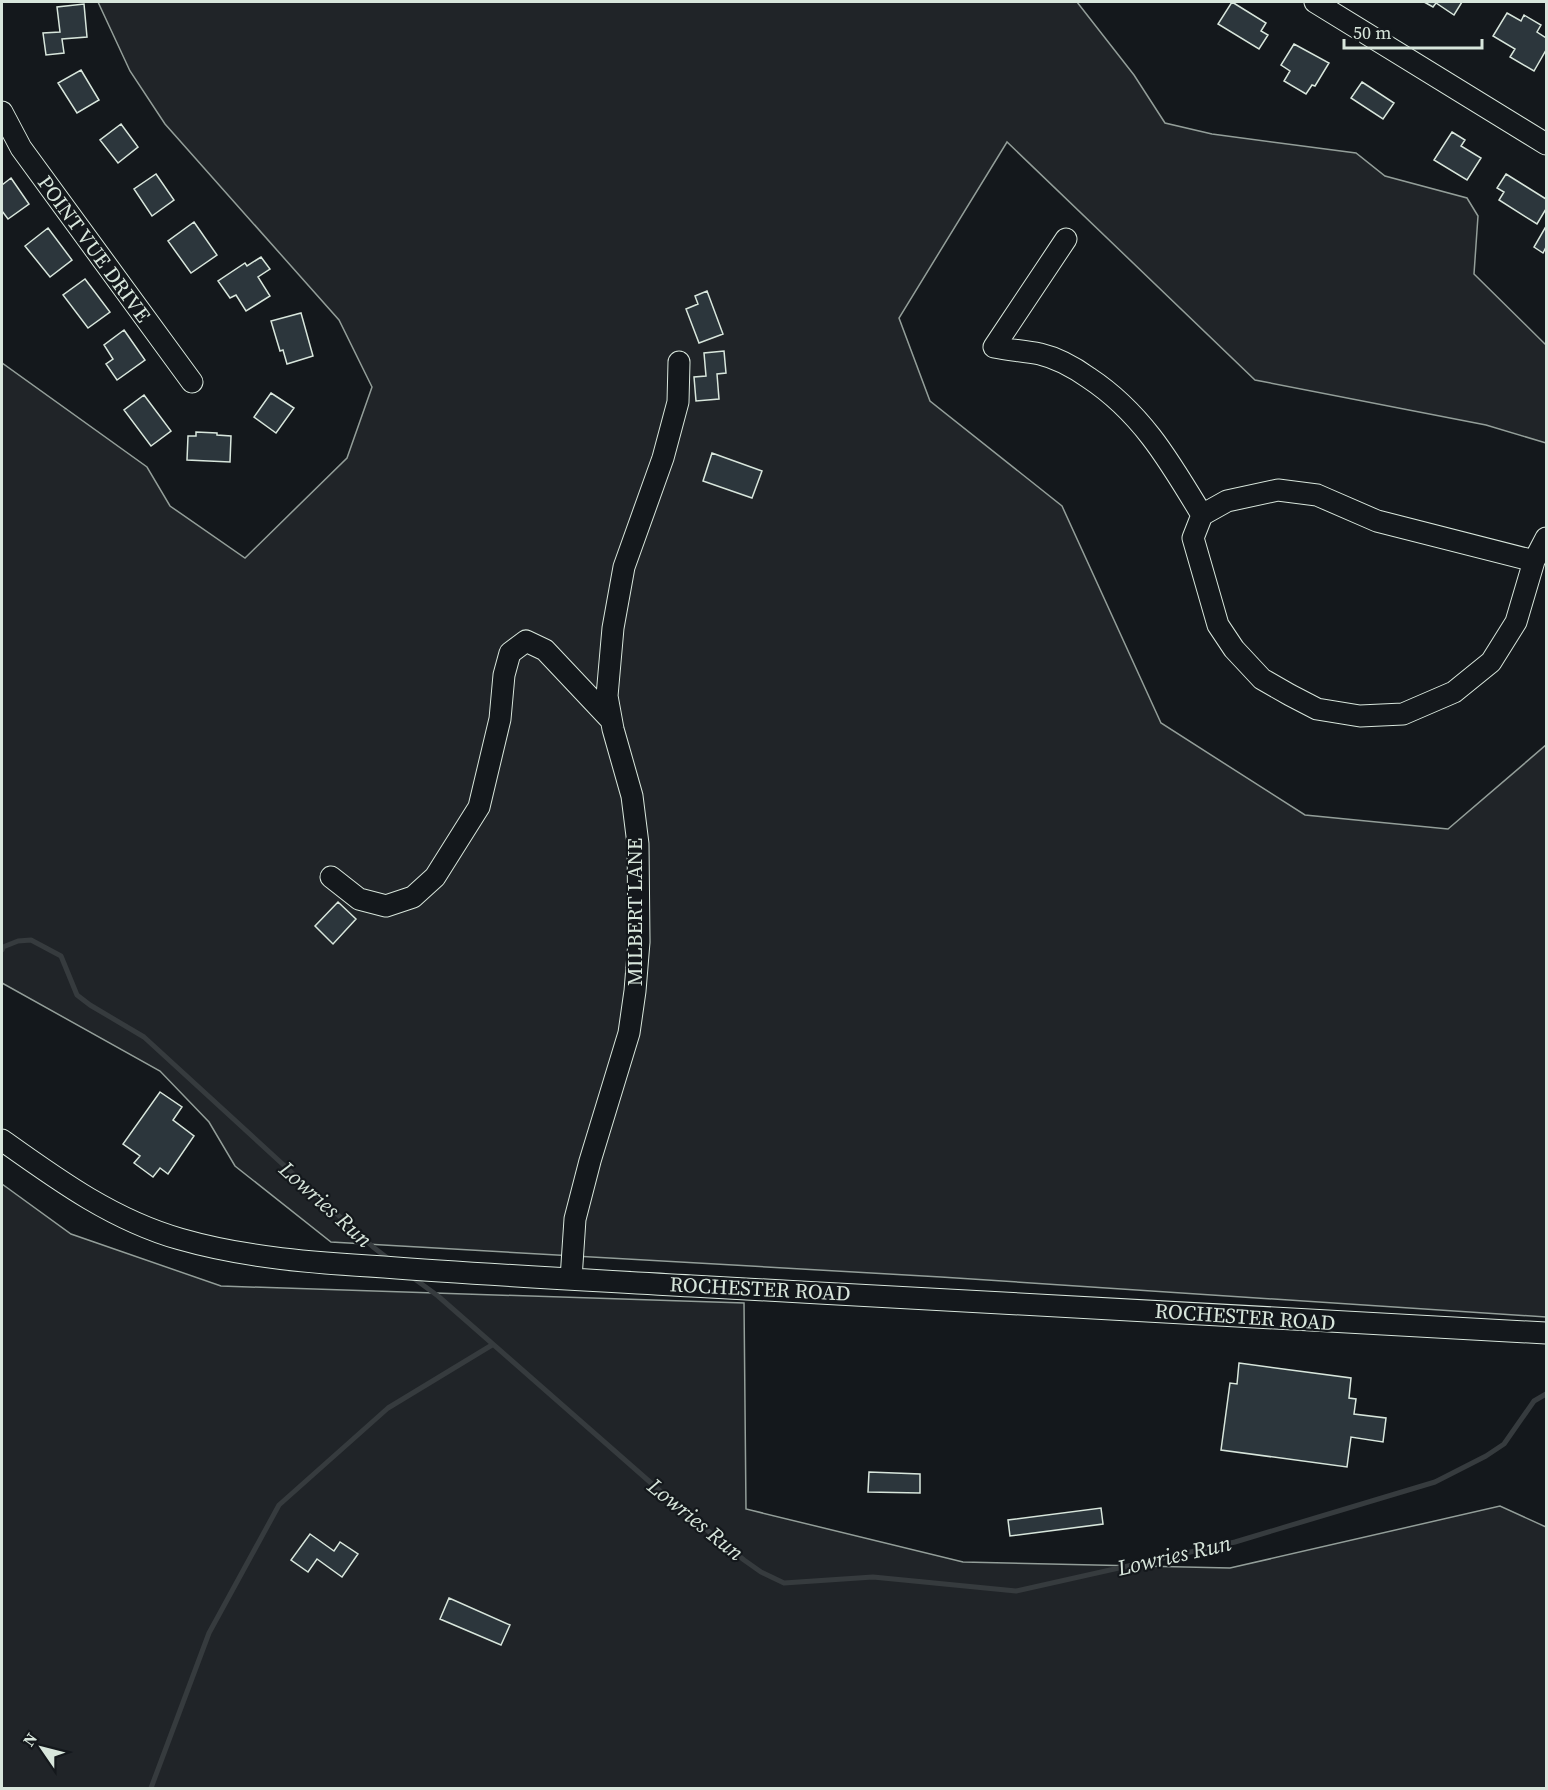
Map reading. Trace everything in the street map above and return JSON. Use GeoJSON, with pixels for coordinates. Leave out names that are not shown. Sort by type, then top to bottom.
{"type":"FeatureCollection","features":[{"type":"Feature","properties":{"kind":"street"},"geometry":{"type":"LineString","coordinates":[[1315,2],[1546,144]]}},
{"type":"Feature","properties":{"kind":"street","name":"POINT VUE DRIVE"},"geometry":{"type":"LineString","coordinates":[[2,112],[21,148],[192,382]]}},
{"type":"Feature","properties":{"kind":"street"},"geometry":{"type":"LineString","coordinates":[[1066,239],[994,347],[1041,354],[1074,368],[1111,393],[1142,423],[1163,451],[1202,515]]}},
{"type":"Feature","properties":{"kind":"street","name":"MILBERT LANE"},"geometry":{"type":"LineString","coordinates":[[571,1279],[575,1219],[629,1033],[639,942],[638,844],[633,806],[611,721],[607,696],[608,668],[624,567],[663,458],[678,402],[679,362]]}},
{"type":"Feature","properties":{"kind":"street"},"geometry":{"type":"LineString","coordinates":[[1534,561],[1377,520],[1317,495],[1278,490],[1227,501],[1202,515],[1193,538],[1218,625],[1234,649],[1262,679],[1317,709],[1360,716],[1403,714],[1454,692],[1491,662],[1516,622],[1534,561],[1546,538]]}},
{"type":"Feature","properties":{"kind":"street","name":"MILBERT LANE"},"geometry":{"type":"LineString","coordinates":[[331,877],[359,898],[386,906],[413,897],[435,877],[479,807],[500,719],[504,675],[510,653],[526,640],[545,650],[611,721]]}},
{"type":"Feature","properties":{"kind":"street","name":"ROCHESTER ROAD"},"geometry":{"type":"LineString","coordinates":[[2,1140],[53,1176],[111,1212],[147,1228],[183,1240],[271,1257],[420,1271],[1546,1333]]}},
{"type":"Feature","properties":{"kind":"shaded area"},"geometry":{"type":"Polygon","coordinates":[[[98,2],[1077,2],[1134,75],[1165,123],[1212,134],[1356,153],[1385,176],[1467,198],[1478,216],[1474,274],[1546,345],[1546,443],[1486,425],[1255,380],[1007,142],[899,318],[930,401],[1062,506],[1161,723],[1305,815],[1448,829],[1546,745],[1546,1317],[941,1277],[331,1242],[235,1166],[209,1122],[160,1071],[2,983],[2,363],[147,467],[170,506],[245,558],[347,458],[372,387],[339,320],[165,124],[130,71],[98,2]]]}},
{"type":"Feature","properties":{"kind":"shaded area"},"geometry":{"type":"Polygon","coordinates":[[[2,1184],[71,1234],[221,1286],[744,1303],[746,1509],[963,1562],[1230,1568],[1500,1506],[1546,1527],[1546,1788],[2,1788],[2,1184]]]}},
{"type":"Feature","properties":{"kind":"building"},"geometry":{"type":"Polygon","coordinates":[[[1232,2],[1266,23],[1261,31],[1268,35],[1259,49],[1218,24],[1232,2]]]}},
{"type":"Feature","properties":{"kind":"building"},"geometry":{"type":"Polygon","coordinates":[[[1424,2],[1462,2],[1454,15],[1436,3],[1433,7],[1424,2]]]}},
{"type":"Feature","properties":{"kind":"building"},"geometry":{"type":"Polygon","coordinates":[[[84,4],[87,37],[62,39],[64,53],[46,55],[43,33],[60,32],[57,7],[84,4]]]}},
{"type":"Feature","properties":{"kind":"building"},"geometry":{"type":"Polygon","coordinates":[[[1507,13],[1521,21],[1524,15],[1541,25],[1537,32],[1546,38],[1546,50],[1534,71],[1510,57],[1515,49],[1493,36],[1507,13]]]}},
{"type":"Feature","properties":{"kind":"building"},"geometry":{"type":"Polygon","coordinates":[[[1294,44],[1329,63],[1315,86],[1312,85],[1306,94],[1284,81],[1290,71],[1281,65],[1294,44]]]}},
{"type":"Feature","properties":{"kind":"building"},"geometry":{"type":"Polygon","coordinates":[[[81,70],[99,100],[77,113],[58,83],[81,70]]]}},
{"type":"Feature","properties":{"kind":"building"},"geometry":{"type":"Polygon","coordinates":[[[1362,82],[1394,103],[1383,119],[1351,98],[1362,82]]]}},
{"type":"Feature","properties":{"kind":"building"},"geometry":{"type":"Polygon","coordinates":[[[121,124],[138,147],[118,163],[100,140],[121,124]]]}},
{"type":"Feature","properties":{"kind":"building"},"geometry":{"type":"Polygon","coordinates":[[[1452,132],[1465,140],[1461,146],[1481,158],[1467,180],[1434,160],[1452,132]]]}},
{"type":"Feature","properties":{"kind":"building"},"geometry":{"type":"Polygon","coordinates":[[[156,174],[174,200],[152,216],[134,189],[156,174]]]}},
{"type":"Feature","properties":{"kind":"building"},"geometry":{"type":"Polygon","coordinates":[[[1506,174],[1546,199],[1546,209],[1537,224],[1499,200],[1504,192],[1497,188],[1506,174]]]}},
{"type":"Feature","properties":{"kind":"building"},"geometry":{"type":"Polygon","coordinates":[[[11,178],[29,204],[8,219],[2,211],[2,185],[11,178]]]}},
{"type":"Feature","properties":{"kind":"building"},"geometry":{"type":"Polygon","coordinates":[[[194,222],[217,255],[191,273],[168,241],[194,222]]]}},
{"type":"Feature","properties":{"kind":"building"},"geometry":{"type":"Polygon","coordinates":[[[48,228],[72,260],[50,277],[25,246],[48,228]]]}},
{"type":"Feature","properties":{"kind":"building"},"geometry":{"type":"Polygon","coordinates":[[[1545,228],[1546,247],[1543,253],[1534,247],[1545,228]]]}},
{"type":"Feature","properties":{"kind":"building"},"geometry":{"type":"Polygon","coordinates":[[[261,257],[270,269],[258,277],[270,296],[246,311],[236,295],[230,298],[218,281],[245,263],[247,266],[261,257]]]}},
{"type":"Feature","properties":{"kind":"building"},"geometry":{"type":"Polygon","coordinates":[[[85,279],[110,312],[88,328],[63,295],[85,279]]]}},
{"type":"Feature","properties":{"kind":"building"},"geometry":{"type":"Polygon","coordinates":[[[707,291],[723,334],[699,343],[686,309],[698,304],[695,296],[707,291]]]}},
{"type":"Feature","properties":{"kind":"building"},"geometry":{"type":"Polygon","coordinates":[[[301,313],[313,356],[287,364],[283,350],[280,351],[271,321],[301,313]]]}},
{"type":"Feature","properties":{"kind":"building"},"geometry":{"type":"Polygon","coordinates":[[[124,330],[145,360],[117,380],[106,364],[113,359],[104,345],[124,330]]]}},
{"type":"Feature","properties":{"kind":"building"},"geometry":{"type":"Polygon","coordinates":[[[724,351],[726,373],[717,374],[719,399],[696,401],[694,377],[706,376],[704,353],[724,351]]]}},
{"type":"Feature","properties":{"kind":"building"},"geometry":{"type":"Polygon","coordinates":[[[271,393],[294,408],[276,433],[254,417],[271,393]]]}},
{"type":"Feature","properties":{"kind":"building"},"geometry":{"type":"Polygon","coordinates":[[[144,395],[171,431],[151,446],[124,410],[144,395]]]}},
{"type":"Feature","properties":{"kind":"building"},"geometry":{"type":"Polygon","coordinates":[[[196,432],[231,436],[230,462],[187,460],[188,436],[196,436],[196,432]]]}},
{"type":"Feature","properties":{"kind":"building"},"geometry":{"type":"Polygon","coordinates":[[[712,453],[762,471],[752,498],[703,481],[712,453]]]}},
{"type":"Feature","properties":{"kind":"building"},"geometry":{"type":"Polygon","coordinates":[[[338,902],[356,919],[333,944],[315,926],[338,902]]]}},
{"type":"Feature","properties":{"kind":"building"},"geometry":{"type":"Polygon","coordinates":[[[160,1092],[182,1107],[173,1120],[194,1136],[168,1174],[160,1168],[153,1177],[134,1163],[140,1156],[123,1144],[160,1092]]]}},
{"type":"Feature","properties":{"kind":"building"},"geometry":{"type":"Polygon","coordinates":[[[1239,1363],[1351,1378],[1349,1398],[1356,1399],[1354,1414],[1386,1418],[1383,1442],[1351,1437],[1347,1467],[1221,1450],[1230,1383],[1237,1384],[1239,1363]]]}},
{"type":"Feature","properties":{"kind":"building"},"geometry":{"type":"Polygon","coordinates":[[[869,1472],[920,1474],[920,1493],[868,1492],[869,1472]]]}},
{"type":"Feature","properties":{"kind":"building"},"geometry":{"type":"Polygon","coordinates":[[[1101,1508],[1103,1524],[1010,1536],[1008,1520],[1101,1508]]]}},
{"type":"Feature","properties":{"kind":"building"},"geometry":{"type":"Polygon","coordinates":[[[310,1534],[334,1551],[340,1542],[358,1554],[342,1577],[317,1559],[308,1572],[291,1560],[310,1534]]]}},
{"type":"Feature","properties":{"kind":"building"},"geometry":{"type":"Polygon","coordinates":[[[449,1598],[510,1625],[501,1645],[440,1619],[449,1598]]]}},
{"type":"Feature","properties":{"kind":"waterway","name":"Lowries Run"},"geometry":{"type":"LineString","coordinates":[[2,950],[3,947],[18,941],[31,940],[61,956],[77,995],[144,1037],[390,1260]]}},
{"type":"Feature","properties":{"kind":"waterway","name":"Lowries Run"},"geometry":{"type":"LineString","coordinates":[[412,1277],[438,1296],[675,1504],[744,1560],[761,1572],[784,1583],[873,1577],[1016,1591],[1235,1542],[1435,1482],[1486,1456],[1504,1444],[1534,1401],[1546,1394]]}},
{"type":"Feature","properties":{"kind":"waterway"},"geometry":{"type":"LineString","coordinates":[[151,1788],[209,1633],[279,1505],[388,1408],[492,1345]]}}]}
